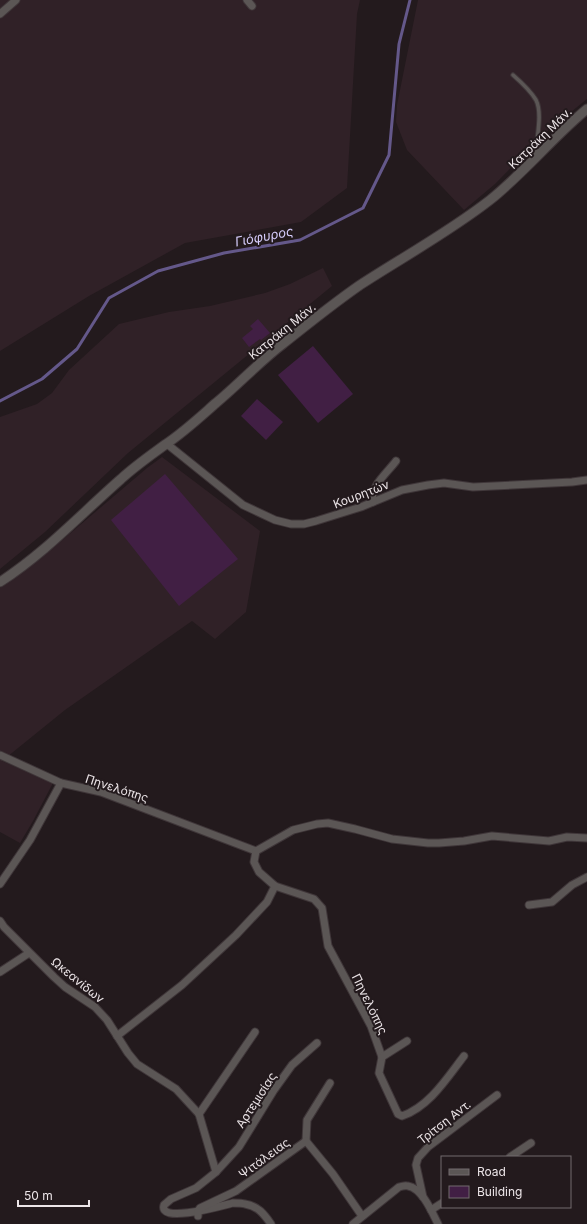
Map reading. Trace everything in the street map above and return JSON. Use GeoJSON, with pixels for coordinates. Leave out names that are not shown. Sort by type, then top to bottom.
{"type":"FeatureCollection","features":[{"type":"Feature","properties":{"kind":"street"},"geometry":{"type":"LineString","coordinates":[[0,14],[16,0]]}},
{"type":"Feature","properties":{"kind":"street","name":"Κατράκη Μάν."},"geometry":{"type":"LineString","coordinates":[[0,582],[37,555],[86,513],[121,479],[217,403],[283,343],[358,286],[473,213],[502,190],[536,158],[553,139],[587,109]]}},
{"type":"Feature","properties":{"kind":"street","name":"Κουρητών"},"geometry":{"type":"LineString","coordinates":[[167,444],[243,505],[280,522],[296,524],[310,523],[361,507],[402,490],[440,483],[473,487],[566,483],[587,480]]}},
{"type":"Feature","properties":{"kind":"street"},"geometry":{"type":"LineString","coordinates":[[373,502],[372,495],[376,487],[396,461]]}},
{"type":"Feature","properties":{"kind":"street","name":"Πηνελόπης"},"geometry":{"type":"LineString","coordinates":[[0,755],[61,783],[101,792],[256,851],[254,862],[258,872],[275,886],[314,899],[322,908],[328,946],[371,1026],[382,1058],[380,1073],[396,1109],[402,1116],[413,1111],[428,1100],[464,1056]]}},
{"type":"Feature","properties":{"kind":"street"},"geometry":{"type":"LineString","coordinates":[[0,884],[30,840],[61,783]]}},
{"type":"Feature","properties":{"kind":"street"},"geometry":{"type":"LineString","coordinates":[[256,851],[293,830],[328,823],[392,840],[428,843],[464,841],[492,836],[549,841],[567,837],[587,838]]}},
{"type":"Feature","properties":{"kind":"street"},"geometry":{"type":"LineString","coordinates":[[529,905],[552,902],[572,885],[587,877]]}},
{"type":"Feature","properties":{"kind":"street"},"geometry":{"type":"LineString","coordinates":[[118,1036],[182,985],[236,935],[267,902],[275,886]]}},
{"type":"Feature","properties":{"kind":"street","name":"Ωκεανίδων"},"geometry":{"type":"LineString","coordinates":[[0,921],[4,927],[65,987],[95,1007],[118,1036],[137,1064],[176,1089],[199,1114],[216,1172]]}},
{"type":"Feature","properties":{"kind":"street"},"geometry":{"type":"LineString","coordinates":[[0,972],[29,952]]}},
{"type":"Feature","properties":{"kind":"street"},"geometry":{"type":"LineString","coordinates":[[199,1114],[255,1032]]}},
{"type":"Feature","properties":{"kind":"street"},"geometry":{"type":"LineString","coordinates":[[382,1058],[408,1041]]}},
{"type":"Feature","properties":{"kind":"street","name":"Αρτεμισίας"},"geometry":{"type":"LineString","coordinates":[[216,1172],[238,1147],[274,1090],[292,1065],[317,1043]]}},
{"type":"Feature","properties":{"kind":"street"},"geometry":{"type":"LineString","coordinates":[[306,1141],[307,1120],[330,1083]]}},
{"type":"Feature","properties":{"kind":"street","name":"Τρίτση Αντ."},"geometry":{"type":"LineString","coordinates":[[423,1197],[416,1165],[418,1158],[428,1147],[497,1095]]}},
{"type":"Feature","properties":{"kind":"street","name":"Ψιτάλειας"},"geometry":{"type":"LineString","coordinates":[[198,1216],[198,1211],[200,1208],[236,1191],[306,1141],[333,1174],[362,1216]]}},
{"type":"Feature","properties":{"kind":"street"},"geometry":{"type":"LineString","coordinates":[[511,1156],[530,1143]]}},
{"type":"Feature","properties":{"kind":"street"},"geometry":{"type":"LineString","coordinates":[[216,1172],[196,1188],[171,1199],[164,1205],[163,1211],[165,1216],[172,1220],[190,1219],[234,1203],[245,1203],[254,1206],[264,1213],[271,1224]]}},
{"type":"Feature","properties":{"kind":"street"},"geometry":{"type":"LineString","coordinates":[[353,1224],[399,1187],[408,1185],[415,1189],[423,1197],[438,1224]]}},
{"type":"Feature","properties":{"kind":"street"},"geometry":{"type":"LineString","coordinates":[[431,1210],[441,1204]]}},
{"type":"Feature","properties":{"kind":"lane"},"geometry":{"type":"LineString","coordinates":[[513,75],[529,90],[536,101],[539,110],[536,158]]}},
{"type":"Feature","properties":{"kind":"shaded area"},"geometry":{"type":"Polygon","coordinates":[[[0,0],[360,0],[357,14],[347,188],[301,222],[185,243],[89,296],[0,351],[0,0]]]}},
{"type":"Feature","properties":{"kind":"shaded area"},"geometry":{"type":"Polygon","coordinates":[[[418,0],[587,0],[587,99],[545,133],[495,184],[464,210],[407,150],[396,122],[397,105],[418,0]]]}},
{"type":"Feature","properties":{"kind":"shaded area"},"geometry":{"type":"Polygon","coordinates":[[[323,268],[332,286],[128,453],[45,532],[0,569],[0,417],[37,404],[52,393],[69,370],[119,324],[169,312],[210,306],[265,293],[290,284],[323,268]]]}},
{"type":"Feature","properties":{"kind":"shaded area"},"geometry":{"type":"Polygon","coordinates":[[[162,457],[260,531],[246,612],[215,639],[192,621],[65,710],[2,761],[53,783],[20,843],[0,832],[0,588],[40,559],[162,457]]]}},
{"type":"Feature","properties":{"kind":"building"},"geometry":{"type":"Polygon","coordinates":[[[258,319],[270,333],[249,347],[242,338],[253,329],[250,326],[258,319]]]}},
{"type":"Feature","properties":{"kind":"building"},"geometry":{"type":"Polygon","coordinates":[[[313,346],[353,394],[318,423],[278,375],[313,346]]]}},
{"type":"Feature","properties":{"kind":"building"},"geometry":{"type":"Polygon","coordinates":[[[257,399],[283,422],[266,440],[241,416],[257,399]]]}},
{"type":"Feature","properties":{"kind":"building"},"geometry":{"type":"Polygon","coordinates":[[[165,474],[238,559],[179,606],[111,520],[165,474]]]}},
{"type":"Feature","properties":{"kind":"waterway","name":"Γιόφυρος"},"geometry":{"type":"LineString","coordinates":[[0,401],[42,379],[77,349],[109,298],[158,271],[224,253],[300,240],[363,208],[389,155],[399,44],[410,0]]}}]}
